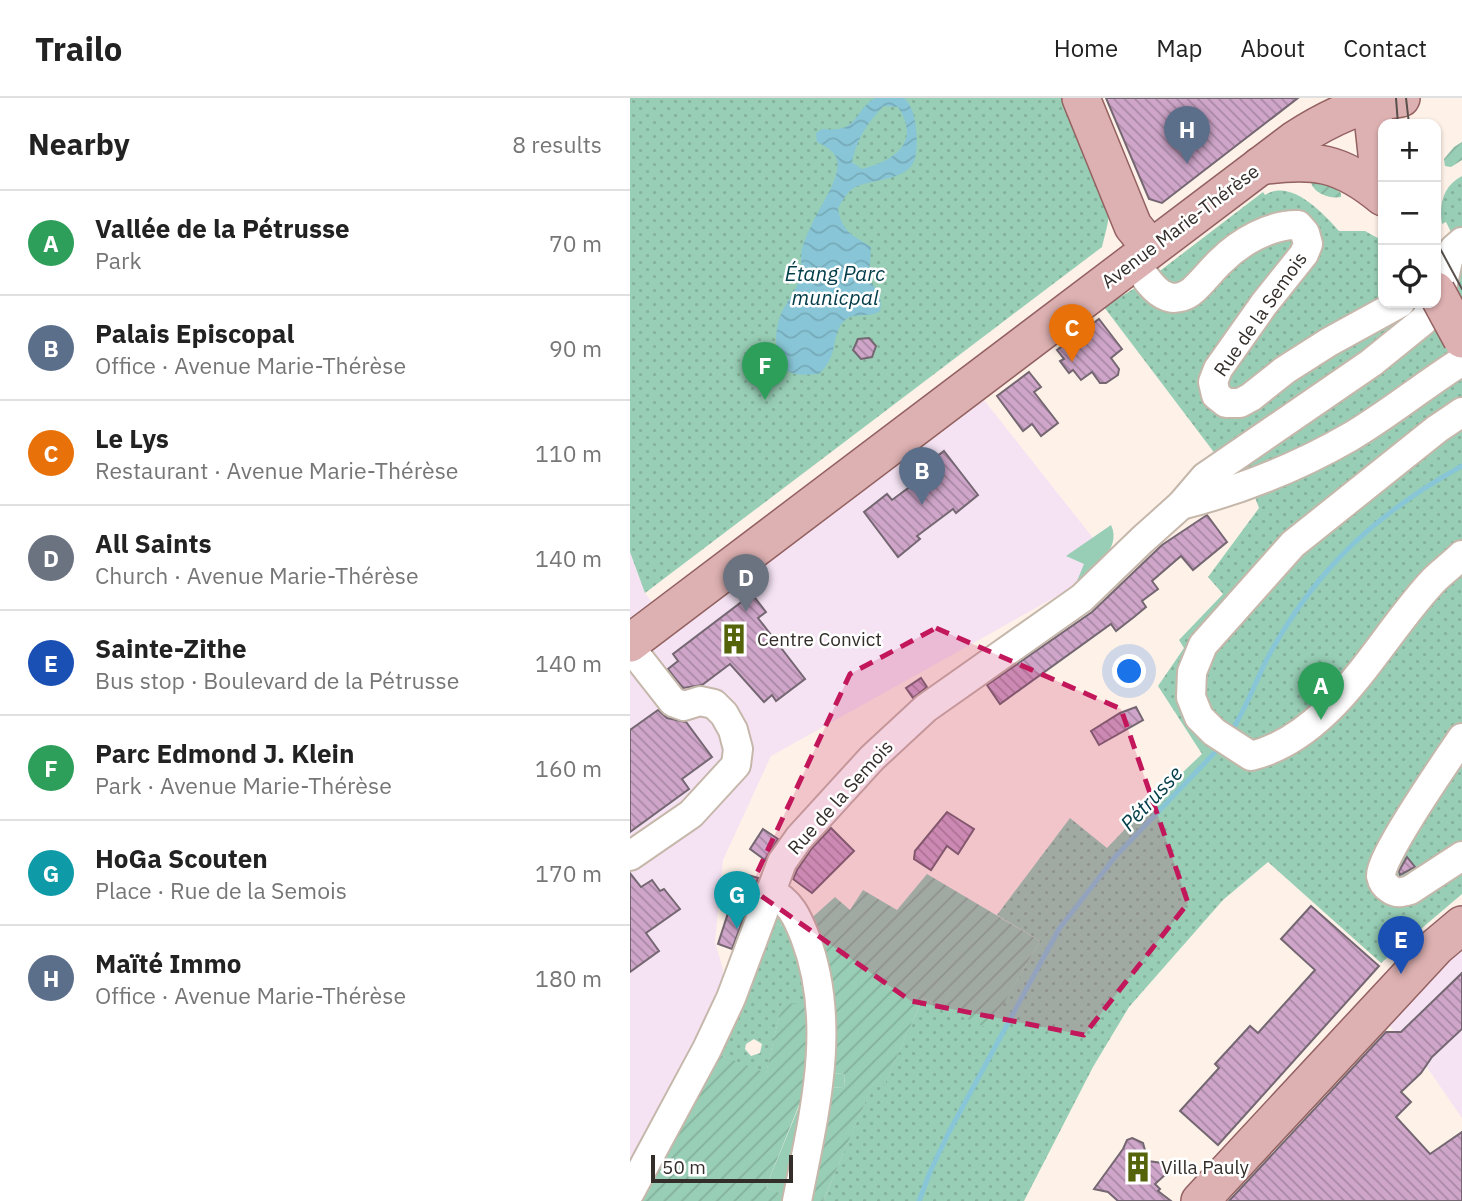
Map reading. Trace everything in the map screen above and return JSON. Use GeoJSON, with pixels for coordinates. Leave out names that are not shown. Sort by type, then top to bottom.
{"type":"FeatureCollection","features":[{"type":"Feature","properties":{"kind":"main road"},"geometry":{"type":"LineString","coordinates":[[1082,98],[1142,253]]}},
{"type":"Feature","properties":{"kind":"main road"},"geometry":{"type":"LineString","coordinates":[[1381,100],[1381,182]]}},
{"type":"Feature","properties":{"kind":"main road","name":"Avenue Marie-Thérèse"},"geometry":{"type":"LineString","coordinates":[[630,645],[1142,253],[1296,139],[1328,119],[1381,100]]}},
{"type":"Feature","properties":{"kind":"main road"},"geometry":{"type":"LineString","coordinates":[[1261,166],[1293,161],[1314,162],[1338,168],[1363,181],[1378,193]]}},
{"type":"Feature","properties":{"kind":"main road"},"geometry":{"type":"LineString","coordinates":[[1441,293],[1462,339]]}},
{"type":"Feature","properties":{"kind":"main road"},"geometry":{"type":"LineString","coordinates":[[1200,1201],[1437,946],[1462,925]]}},
{"type":"Feature","properties":{"kind":"street","name":"Rue de la Semois"},"geometry":{"type":"LineString","coordinates":[[1142,253],[1156,290],[1167,297],[1180,298],[1191,292],[1223,258],[1247,241],[1278,227],[1298,225],[1305,233],[1308,244],[1304,254],[1264,303],[1217,369],[1213,382],[1216,395],[1226,403],[1240,403],[1251,397],[1305,356],[1391,308]]}},
{"type":"Feature","properties":{"kind":"street","name":"Rue de la Semois"},"geometry":{"type":"LineString","coordinates":[[1441,278],[1454,249],[1462,242]]}},
{"type":"Feature","properties":{"kind":"street","name":"Rue de la Semois"},"geometry":{"type":"LineString","coordinates":[[630,1192],[732,998],[782,862],[799,838],[872,758],[926,708],[1082,598],[1181,505],[1205,477],[1371,363],[1423,321],[1434,308]]}},
{"type":"Feature","properties":{"kind":"street"},"geometry":{"type":"LineString","coordinates":[[1181,505],[1218,496],[1301,463],[1351,436],[1462,361]]}},
{"type":"Feature","properties":{"kind":"street"},"geometry":{"type":"LineString","coordinates":[[1462,412],[1426,437],[1293,544],[1203,645],[1192,672],[1191,697],[1199,717],[1251,757],[1271,751],[1295,738],[1320,717],[1368,664],[1434,581],[1462,555]]}},
{"type":"Feature","properties":{"kind":"street"},"geometry":{"type":"LineString","coordinates":[[630,645],[673,702],[684,706],[700,701],[714,704],[729,722],[738,749],[736,765],[691,814],[630,856]]}},
{"type":"Feature","properties":{"kind":"street"},"geometry":{"type":"LineString","coordinates":[[1462,738],[1410,816],[1383,864],[1381,875],[1385,885],[1392,891],[1402,893],[1462,856]]}},
{"type":"Feature","properties":{"kind":"street"},"geometry":{"type":"LineString","coordinates":[[771,892],[789,905],[801,927],[813,958],[820,991],[820,1073],[816,1108],[797,1201]]}},
{"type":"Feature","properties":{"kind":"highlighted area"},"geometry":{"type":"Polygon","coordinates":[[[936,628],[1121,709],[1188,903],[1084,1035],[911,1001],[750,888],[850,674],[936,628]]]}},
{"type":"Feature","properties":{"kind":"shaded area"},"geometry":{"type":"Polygon","coordinates":[[[984,400],[1093,538],[1067,556],[1085,564],[1075,586],[771,756],[723,860],[715,942],[723,969],[723,995],[630,1174],[630,552],[645,593],[675,633],[984,400]]]}},
{"type":"Feature","properties":{"kind":"shaded area"},"geometry":{"type":"Polygon","coordinates":[[[1462,925],[1462,1118],[1422,1060],[1377,1013],[1462,925]]]}},
{"type":"Feature","properties":{"kind":"green space"},"geometry":{"type":"Polygon","coordinates":[[[630,98],[1063,98],[1096,185],[1106,199],[1109,214],[1102,247],[645,593],[630,552],[630,98]]]}},
{"type":"Feature","properties":{"kind":"green space"},"geometry":{"type":"Polygon","coordinates":[[[1462,142],[1462,160],[1451,167],[1445,166],[1444,159],[1462,142]]]}},
{"type":"Feature","properties":{"kind":"green space"},"geometry":{"type":"Polygon","coordinates":[[[1462,176],[1462,894],[1381,963],[1268,862],[1223,900],[1129,1007],[1093,1067],[1024,1201],[823,1201],[874,1081],[884,1085],[923,998],[989,1028],[1040,941],[997,915],[1070,818],[1107,848],[1202,754],[1158,686],[1184,648],[1179,640],[1223,594],[1208,577],[1259,508],[1250,484],[1218,496],[1216,455],[1104,307],[1148,280],[1263,192],[1265,195],[1285,191],[1306,200],[1339,231],[1365,231],[1378,238],[1378,308],[1441,308],[1441,240],[1452,234],[1446,222],[1442,224],[1441,209],[1447,190],[1462,176]]]}},
{"type":"Feature","properties":{"kind":"green space"},"geometry":{"type":"Polygon","coordinates":[[[1315,181],[1332,186],[1341,193],[1341,197],[1319,193],[1311,183],[1315,181]]]}},
{"type":"Feature","properties":{"kind":"green space"},"geometry":{"type":"Polygon","coordinates":[[[1111,525],[1114,534],[1109,551],[1075,586],[1084,564],[1066,556],[1111,525]]]}},
{"type":"Feature","properties":{"kind":"green space"},"geometry":{"type":"Polygon","coordinates":[[[927,874],[1040,941],[989,1029],[923,998],[884,1086],[874,1082],[823,1201],[802,1201],[823,1087],[844,1088],[845,1074],[826,1073],[806,923],[835,897],[850,910],[863,890],[897,910],[927,874]]]}},
{"type":"Feature","properties":{"kind":"green space"},"geometry":{"type":"Polygon","coordinates":[[[782,884],[826,1073],[845,1074],[844,1088],[823,1087],[796,1201],[766,1187],[800,1104],[809,1107],[787,914],[781,926],[768,920],[782,884]]]}},
{"type":"Feature","properties":{"kind":"green space"},"geometry":{"type":"Polygon","coordinates":[[[787,913],[815,1005],[782,1004],[766,1074],[713,1052],[768,920],[781,926],[787,913]],[[754,1039],[746,1044],[745,1049],[751,1056],[760,1053],[762,1044],[754,1039]]]}},
{"type":"Feature","properties":{"kind":"green space"},"geometry":{"type":"Polygon","coordinates":[[[782,1003],[815,1005],[810,1107],[799,1105],[766,1187],[791,1198],[791,1201],[632,1201],[713,1052],[766,1073],[782,1003]]]}},
{"type":"Feature","properties":{"kind":"water","name":"Étang Parc municpal"},"geometry":{"type":"Polygon","coordinates":[[[875,98],[904,98],[913,111],[917,142],[910,168],[895,176],[856,187],[847,194],[838,208],[845,227],[871,247],[869,280],[879,294],[880,311],[851,317],[843,322],[830,360],[819,374],[795,374],[785,369],[781,363],[776,347],[777,329],[781,314],[800,277],[801,253],[805,239],[833,183],[837,167],[834,154],[817,142],[816,133],[822,129],[849,125],[875,98]],[[884,106],[873,118],[860,139],[852,162],[862,169],[873,166],[901,148],[907,131],[898,107],[884,106]]]}},
{"type":"Feature","properties":{"kind":"building"},"geometry":{"type":"Polygon","coordinates":[[[1106,98],[1298,98],[1162,203],[1149,199],[1106,98]]]}},
{"type":"Feature","properties":{"kind":"building"},"geometry":{"type":"Polygon","coordinates":[[[1099,319],[1122,349],[1111,358],[1119,369],[1118,375],[1106,383],[1100,383],[1092,372],[1081,380],[1073,370],[1069,373],[1060,361],[1064,359],[1057,350],[1099,319]]]}},
{"type":"Feature","properties":{"kind":"building"},"geometry":{"type":"Polygon","coordinates":[[[869,338],[876,346],[872,357],[861,359],[853,350],[858,339],[869,338]]]}},
{"type":"Feature","properties":{"kind":"building"},"geometry":{"type":"Polygon","coordinates":[[[1029,372],[1041,387],[1034,392],[1058,423],[1041,436],[1032,424],[1023,431],[997,396],[1029,372]]]}},
{"type":"Feature","properties":{"kind":"building"},"geometry":{"type":"Polygon","coordinates":[[[944,451],[978,495],[956,513],[953,509],[917,536],[920,539],[898,557],[864,512],[887,494],[892,500],[927,474],[922,468],[944,451]]]}},
{"type":"Feature","properties":{"kind":"building"},"geometry":{"type":"Polygon","coordinates":[[[1207,515],[1227,542],[1193,570],[1181,556],[1152,581],[1158,589],[1142,601],[1146,607],[1134,617],[1116,631],[1111,624],[1000,704],[987,685],[1092,612],[1162,545],[1207,515]]]}},
{"type":"Feature","properties":{"kind":"building","name":"Centre Convict"},"geometry":{"type":"Polygon","coordinates":[[[752,594],[766,612],[758,618],[805,679],[776,701],[772,695],[764,702],[730,664],[702,685],[683,688],[668,669],[678,661],[673,654],[752,594]]]}},
{"type":"Feature","properties":{"kind":"building"},"geometry":{"type":"Polygon","coordinates":[[[921,678],[927,687],[913,698],[906,688],[921,678]]]}},
{"type":"Feature","properties":{"kind":"building"},"geometry":{"type":"Polygon","coordinates":[[[1136,707],[1143,720],[1099,745],[1091,731],[1120,713],[1136,707]]]}},
{"type":"Feature","properties":{"kind":"building"},"geometry":{"type":"Polygon","coordinates":[[[658,710],[667,718],[686,722],[712,757],[682,779],[689,789],[630,832],[630,730],[658,710]]]}},
{"type":"Feature","properties":{"kind":"building"},"geometry":{"type":"Polygon","coordinates":[[[947,812],[974,829],[958,854],[947,846],[931,870],[914,859],[915,851],[947,812]]]}},
{"type":"Feature","properties":{"kind":"building"},"geometry":{"type":"Polygon","coordinates":[[[831,828],[854,851],[812,893],[793,879],[812,848],[831,828]]]}},
{"type":"Feature","properties":{"kind":"building"},"geometry":{"type":"Polygon","coordinates":[[[763,829],[778,839],[765,860],[750,849],[763,829]]]}},
{"type":"Feature","properties":{"kind":"building"},"geometry":{"type":"Polygon","coordinates":[[[1407,857],[1415,867],[1400,875],[1399,871],[1407,857]]]}},
{"type":"Feature","properties":{"kind":"building"},"geometry":{"type":"Polygon","coordinates":[[[630,873],[641,887],[652,880],[660,891],[664,889],[680,909],[646,933],[659,951],[630,972],[630,873]]]}},
{"type":"Feature","properties":{"kind":"building"},"geometry":{"type":"Polygon","coordinates":[[[741,873],[758,878],[732,949],[718,944],[741,873]]]}},
{"type":"Feature","properties":{"kind":"building"},"geometry":{"type":"Polygon","coordinates":[[[1311,906],[1379,966],[1218,1145],[1180,1111],[1219,1068],[1215,1064],[1250,1026],[1258,1033],[1315,970],[1281,939],[1311,906]]]}},
{"type":"Feature","properties":{"kind":"building"},"geometry":{"type":"Polygon","coordinates":[[[1462,973],[1462,1029],[1401,1092],[1411,1102],[1396,1117],[1430,1154],[1462,1132],[1462,1201],[1229,1201],[1386,1032],[1401,1032],[1462,973]]]}},
{"type":"Feature","properties":{"kind":"building","name":"Villa Pauly"},"geometry":{"type":"Polygon","coordinates":[[[1132,1138],[1143,1143],[1148,1161],[1162,1163],[1168,1167],[1166,1174],[1155,1184],[1160,1189],[1158,1191],[1171,1201],[1118,1201],[1108,1192],[1094,1189],[1127,1140],[1132,1138]]]}},
{"type":"Feature","properties":{"kind":"waterway","name":"Pétrusse"},"geometry":{"type":"LineString","coordinates":[[1230,733],[1291,618],[1332,566],[1378,522],[1404,502],[1462,466]]}},
{"type":"Feature","properties":{"kind":"waterway","name":"Pétrusse"},"geometry":{"type":"LineString","coordinates":[[919,1201],[949,1132],[1059,929],[1115,857],[1220,747]]}},
{"type":"Feature","properties":{"kind":"tram line"},"geometry":{"type":"LineString","coordinates":[[1396,98],[1398,119]]}},
{"type":"Feature","properties":{"kind":"tram line"},"geometry":{"type":"LineString","coordinates":[[1406,98],[1408,119]]}},
{"type":"Feature","properties":{"kind":"tram line"},"geometry":{"type":"LineString","coordinates":[[1438,245],[1462,289]]}},
{"type":"Feature","properties":{"kind":"tram line"},"geometry":{"type":"LineString","coordinates":[[1446,280],[1462,310]]}},
{"type":"Feature","properties":{"kind":"place","name":"Maïté Immo"},"geometry":{"type":"Point","coordinates":[1187,164]}},
{"type":"Feature","properties":{"kind":"place","name":"Le Lys"},"geometry":{"type":"Point","coordinates":[1072,362]}},
{"type":"Feature","properties":{"kind":"place","name":"Parc Edmond J. Klein"},"geometry":{"type":"Point","coordinates":[765,400]}},
{"type":"Feature","properties":{"kind":"place","name":"Palais Episcopal"},"geometry":{"type":"Point","coordinates":[922,505]}},
{"type":"Feature","properties":{"kind":"place","name":"All Saints"},"geometry":{"type":"Point","coordinates":[746,612]}},
{"type":"Feature","properties":{"kind":"place","name":"Centre Convict"},"geometry":{"type":"Point","coordinates":[734,639]}},
{"type":"Feature","properties":{"kind":"place","name":"Vallée de la Pétrusse"},"geometry":{"type":"Point","coordinates":[1321,720]}},
{"type":"Feature","properties":{"kind":"place","name":"HoGa Scouten"},"geometry":{"type":"Point","coordinates":[737,929]}},
{"type":"Feature","properties":{"kind":"place","name":"Sainte-Zithe"},"geometry":{"type":"Point","coordinates":[1401,974]}},
{"type":"Feature","properties":{"kind":"place","name":"Villa Pauly"},"geometry":{"type":"Point","coordinates":[1138,1167]}}]}
